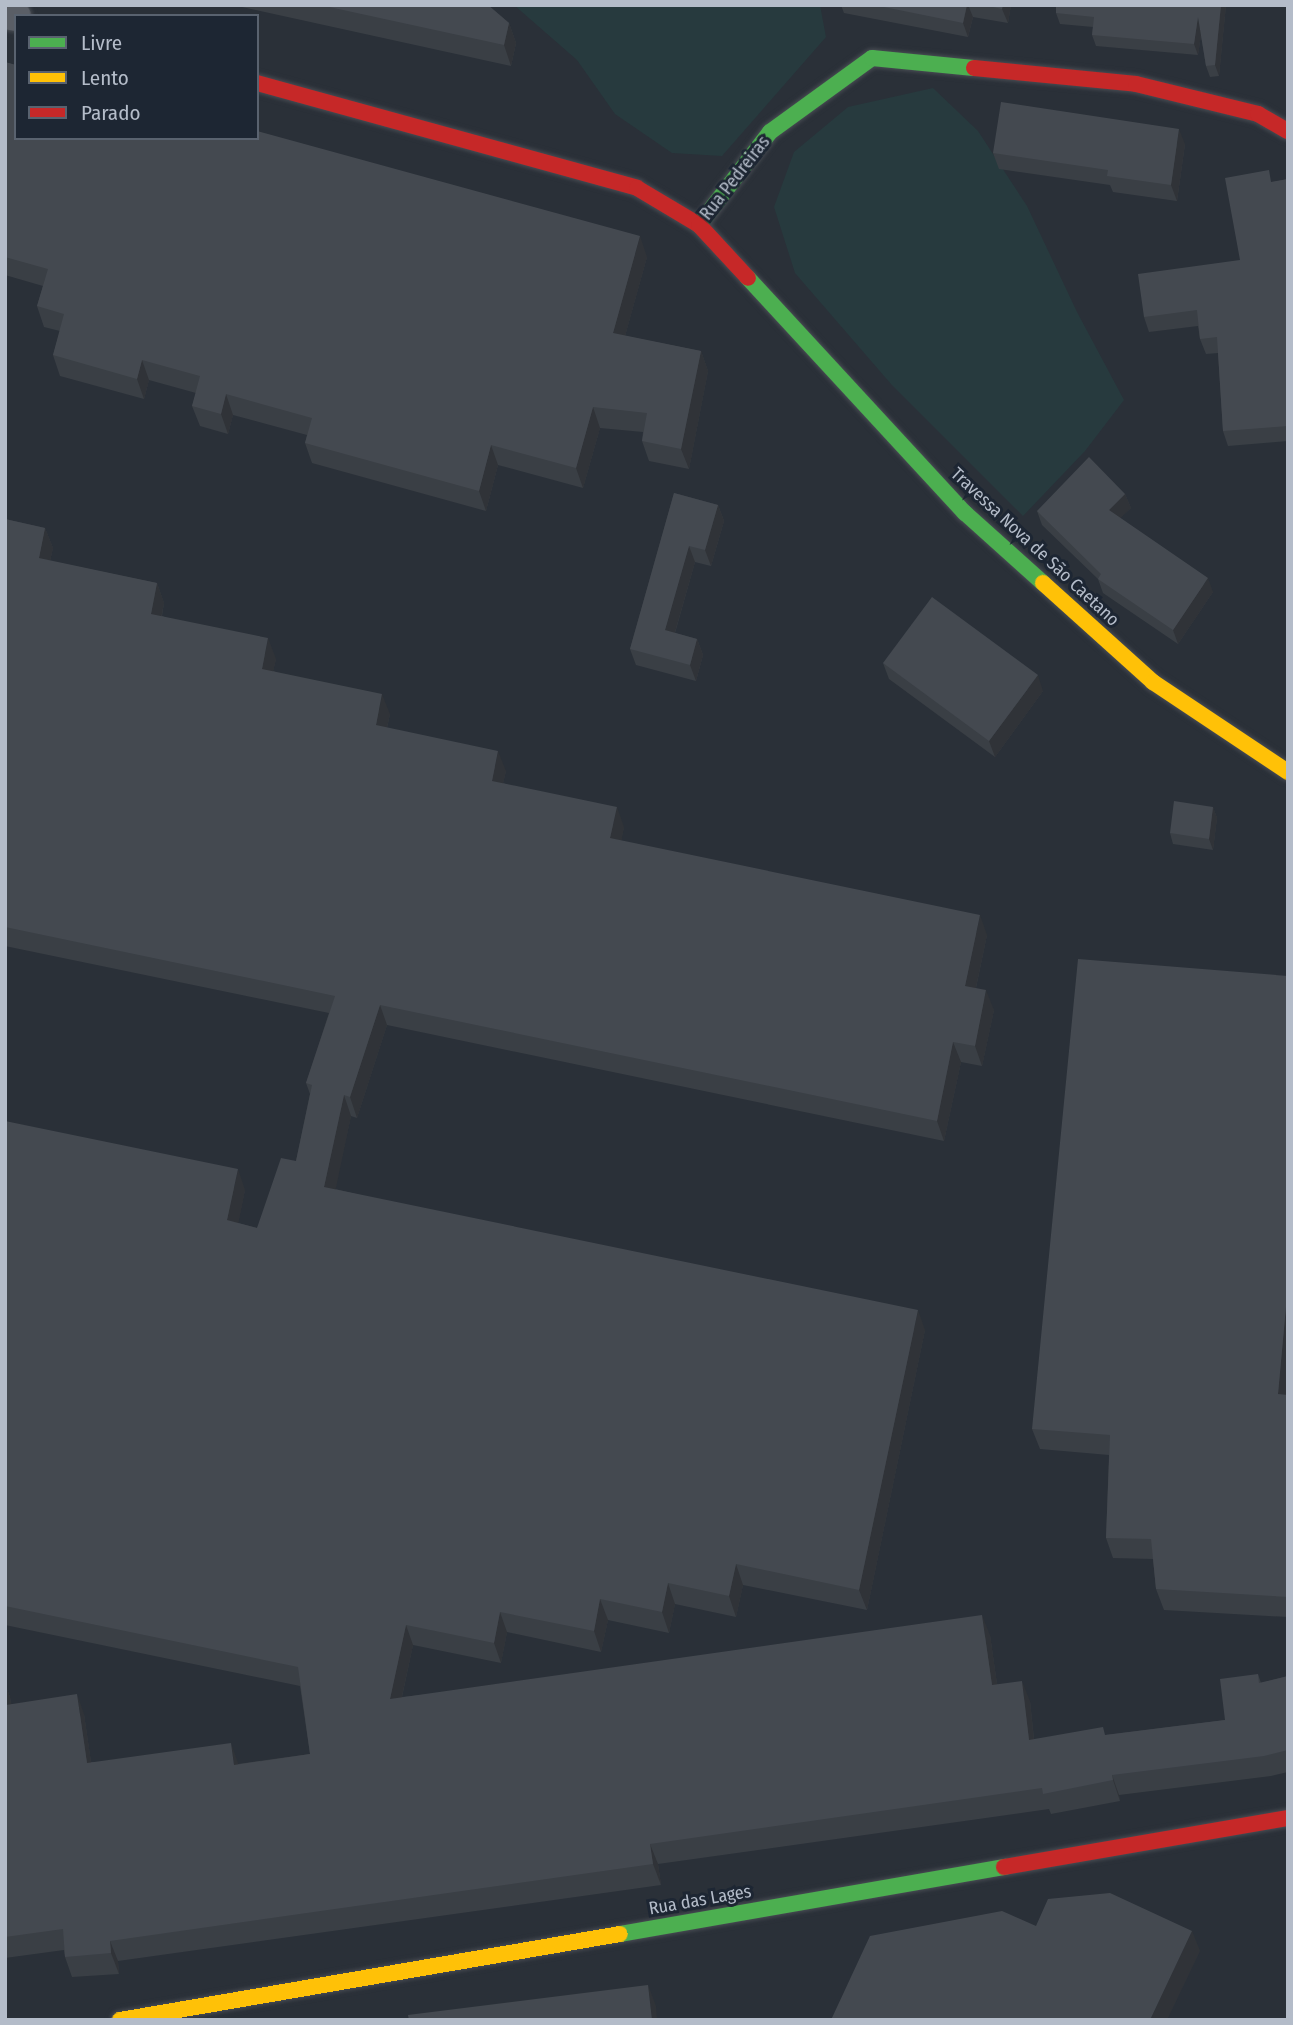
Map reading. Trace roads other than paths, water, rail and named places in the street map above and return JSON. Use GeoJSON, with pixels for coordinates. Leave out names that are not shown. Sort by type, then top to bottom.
{"type":"FeatureCollection","features":[{"type":"Feature","properties":{"kind":"street","name":"Rua Pedreiras"},"geometry":{"type":"LineString","coordinates":[[259,84],[637,188],[699,225],[770,132],[872,58],[1136,84],[1258,114],[1288,131]]}},
{"type":"Feature","properties":{"kind":"street","name":"Travessa Nova de São Caetano"},"geometry":{"type":"LineString","coordinates":[[699,225],[965,513],[1153,682],[1288,772]]}},
{"type":"Feature","properties":{"kind":"street","name":"Rua das Lages"},"geometry":{"type":"LineString","coordinates":[[120,2020],[1288,1818]]}}]}
